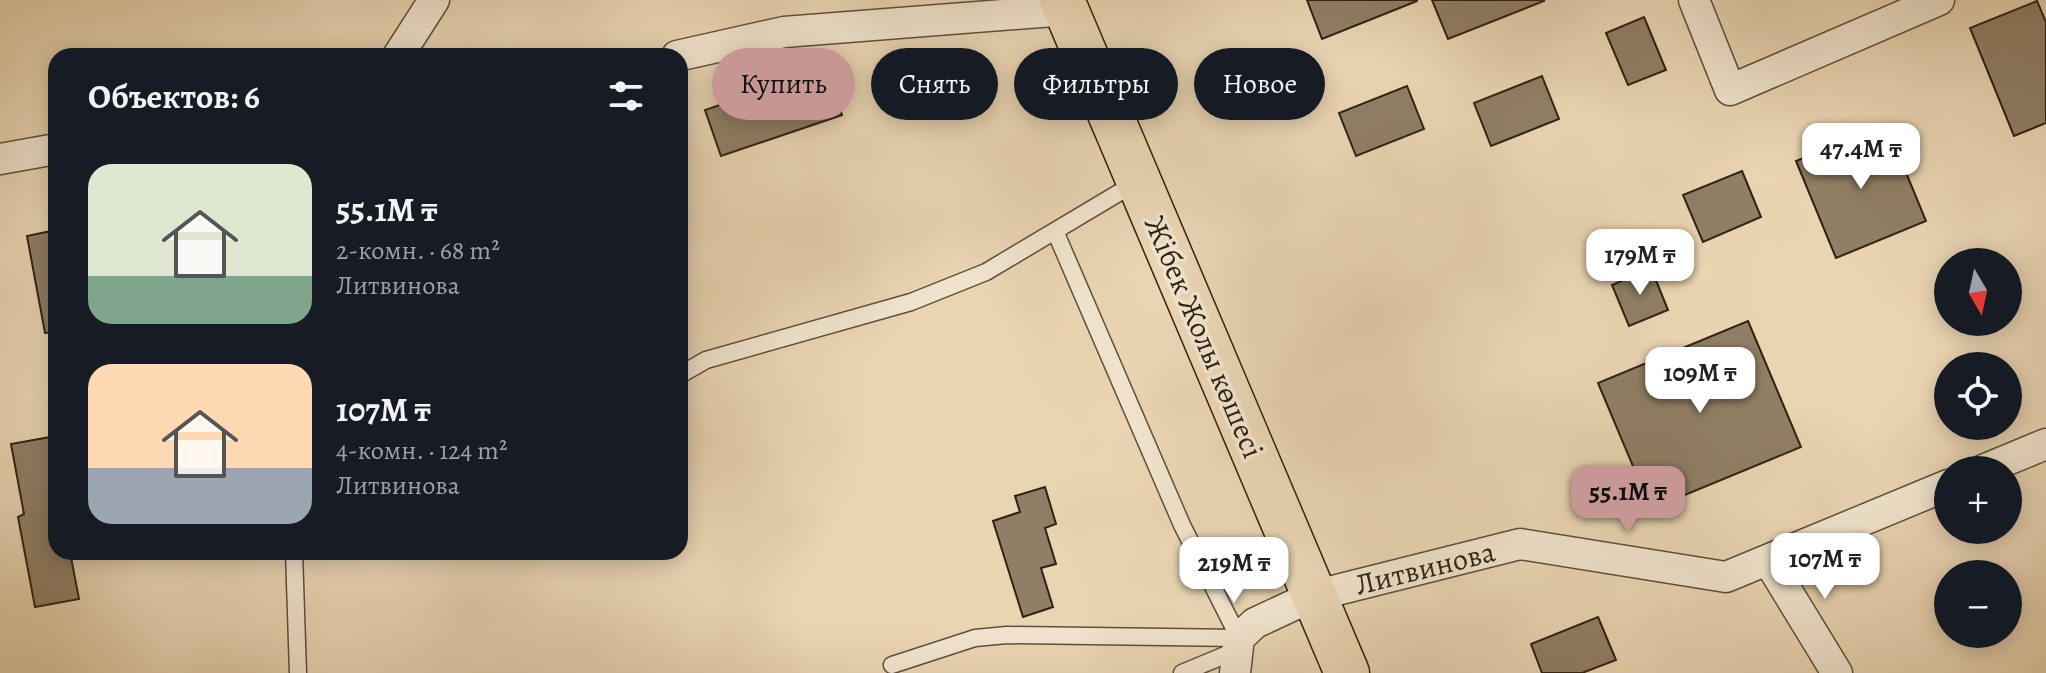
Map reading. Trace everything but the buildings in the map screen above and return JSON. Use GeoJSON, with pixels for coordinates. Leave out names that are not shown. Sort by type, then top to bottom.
{"type":"FeatureCollection","features":[{"type":"Feature","properties":{"kind":"highway","name":"Жібек Жолы көшесі"},"geometry":{"type":"LineString","coordinates":[[1065,5],[1347,673]]}},
{"type":"Feature","properties":{"kind":"street"},"geometry":{"type":"LineString","coordinates":[[403,48],[434,0]]}},
{"type":"Feature","properties":{"kind":"street"},"geometry":{"type":"LineString","coordinates":[[1694,0],[1730,90],[1939,0]]}},
{"type":"Feature","properties":{"kind":"street"},"geometry":{"type":"LineString","coordinates":[[688,54],[784,32],[1065,5]]}},
{"type":"Feature","properties":{"kind":"street"},"geometry":{"type":"LineString","coordinates":[[0,159],[48,150]]}},
{"type":"Feature","properties":{"kind":"street"},"geometry":{"type":"LineString","coordinates":[[2017,456],[2046,444]]}},
{"type":"Feature","properties":{"kind":"street","name":"Литвинова"},"geometry":{"type":"LineString","coordinates":[[1237,654],[1255,623],[1313,596],[1520,544],[1726,577],[1934,491]]}},
{"type":"Feature","properties":{"kind":"street"},"geometry":{"type":"LineString","coordinates":[[1768,560],[1837,673]]}},
{"type":"Feature","properties":{"kind":"lane"},"geometry":{"type":"LineString","coordinates":[[688,370],[706,360],[911,302],[986,272],[1139,182]]}},
{"type":"Feature","properties":{"kind":"lane"},"geometry":{"type":"LineString","coordinates":[[1055,231],[1237,654]]}},
{"type":"Feature","properties":{"kind":"lane"},"geometry":{"type":"LineString","coordinates":[[294,560],[298,673]]}},
{"type":"Feature","properties":{"kind":"lane"},"geometry":{"type":"LineString","coordinates":[[892,665],[975,638],[1007,635],[1237,654]]}},
{"type":"Feature","properties":{"kind":"lane"},"geometry":{"type":"LineString","coordinates":[[1182,673],[1237,654]]}}]}
